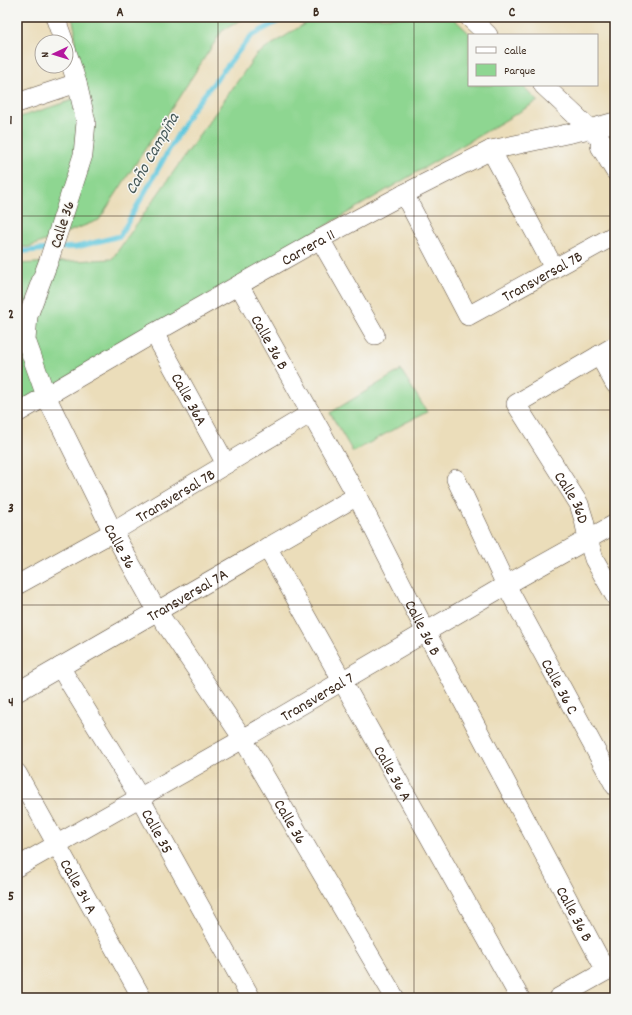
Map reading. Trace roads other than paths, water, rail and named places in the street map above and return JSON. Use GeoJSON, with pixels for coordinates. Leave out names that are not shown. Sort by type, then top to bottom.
{"type":"FeatureCollection","features":[{"type":"Feature","properties":{"kind":"street"},"geometry":{"type":"LineString","coordinates":[[55,17],[61,34]]}},
{"type":"Feature","properties":{"kind":"street"},"geometry":{"type":"LineString","coordinates":[[469,17],[487,34]]}},
{"type":"Feature","properties":{"kind":"street","name":"Calle 36"},"geometry":{"type":"LineString","coordinates":[[74,74],[86,122],[82,155],[60,228],[28,316],[26,340],[46,396],[113,532],[157,611],[243,739],[395,998]]}},
{"type":"Feature","properties":{"kind":"street"},"geometry":{"type":"LineString","coordinates":[[17,103],[77,83]]}},
{"type":"Feature","properties":{"kind":"street"},"geometry":{"type":"LineString","coordinates":[[544,86],[615,154]]}},
{"type":"Feature","properties":{"kind":"street","name":"Carrera 11"},"geometry":{"type":"LineString","coordinates":[[17,413],[320,239],[491,150],[590,129],[615,122]]}},
{"type":"Feature","properties":{"kind":"street"},"geometry":{"type":"LineString","coordinates":[[590,129],[615,171]]}},
{"type":"Feature","properties":{"kind":"street"},"geometry":{"type":"LineString","coordinates":[[491,150],[554,268]]}},
{"type":"Feature","properties":{"kind":"street","name":"Transversal 7B"},"geometry":{"type":"LineString","coordinates":[[404,194],[468,316],[615,235]]}},
{"type":"Feature","properties":{"kind":"street"},"geometry":{"type":"LineString","coordinates":[[320,239],[376,335]]}},
{"type":"Feature","properties":{"kind":"street","name":"Calle 36 B"},"geometry":{"type":"LineString","coordinates":[[239,285],[357,496],[426,632],[610,969]]}},
{"type":"Feature","properties":{"kind":"street","name":"Calle 36A"},"geometry":{"type":"LineString","coordinates":[[154,333],[226,464]]}},
{"type":"Feature","properties":{"kind":"street"},"geometry":{"type":"LineString","coordinates":[[607,351],[615,384]]}},
{"type":"Feature","properties":{"kind":"street","name":"Calle 36D"},"geometry":{"type":"LineString","coordinates":[[607,351],[516,404],[579,504],[594,559],[615,596]]}},
{"type":"Feature","properties":{"kind":"street","name":"Transversal 7B"},"geometry":{"type":"LineString","coordinates":[[17,585],[113,532],[311,413]]}},
{"type":"Feature","properties":{"kind":"street","name":"Calle 36 C"},"geometry":{"type":"LineString","coordinates":[[456,479],[506,585],[615,786]]}},
{"type":"Feature","properties":{"kind":"street","name":"Transversal 7A"},"geometry":{"type":"LineString","coordinates":[[17,692],[357,496]]}},
{"type":"Feature","properties":{"kind":"street","name":"Transversal 7"},"geometry":{"type":"LineString","coordinates":[[17,867],[243,739],[506,585],[615,524]]}},
{"type":"Feature","properties":{"kind":"street","name":"Calle 36 A"},"geometry":{"type":"LineString","coordinates":[[267,548],[520,998]]}},
{"type":"Feature","properties":{"kind":"street","name":"Calle 35"},"geometry":{"type":"LineString","coordinates":[[60,667],[140,798],[251,998]]}},
{"type":"Feature","properties":{"kind":"street","name":"Calle 34 A"},"geometry":{"type":"LineString","coordinates":[[17,773],[142,998]]}},
{"type":"Feature","properties":{"kind":"street"},"geometry":{"type":"LineString","coordinates":[[558,998],[610,969]]}},
{"type":"Feature","properties":{"kind":"waterway","name":"Caño Campiña"},"geometry":{"type":"LineString","coordinates":[[58,248],[77,247],[120,236],[191,111],[251,36],[286,17]]}},
{"type":"Feature","properties":{"kind":"waterway","name":"Caño Campiña"},"geometry":{"type":"LineString","coordinates":[[17,252],[48,249]]}}]}
